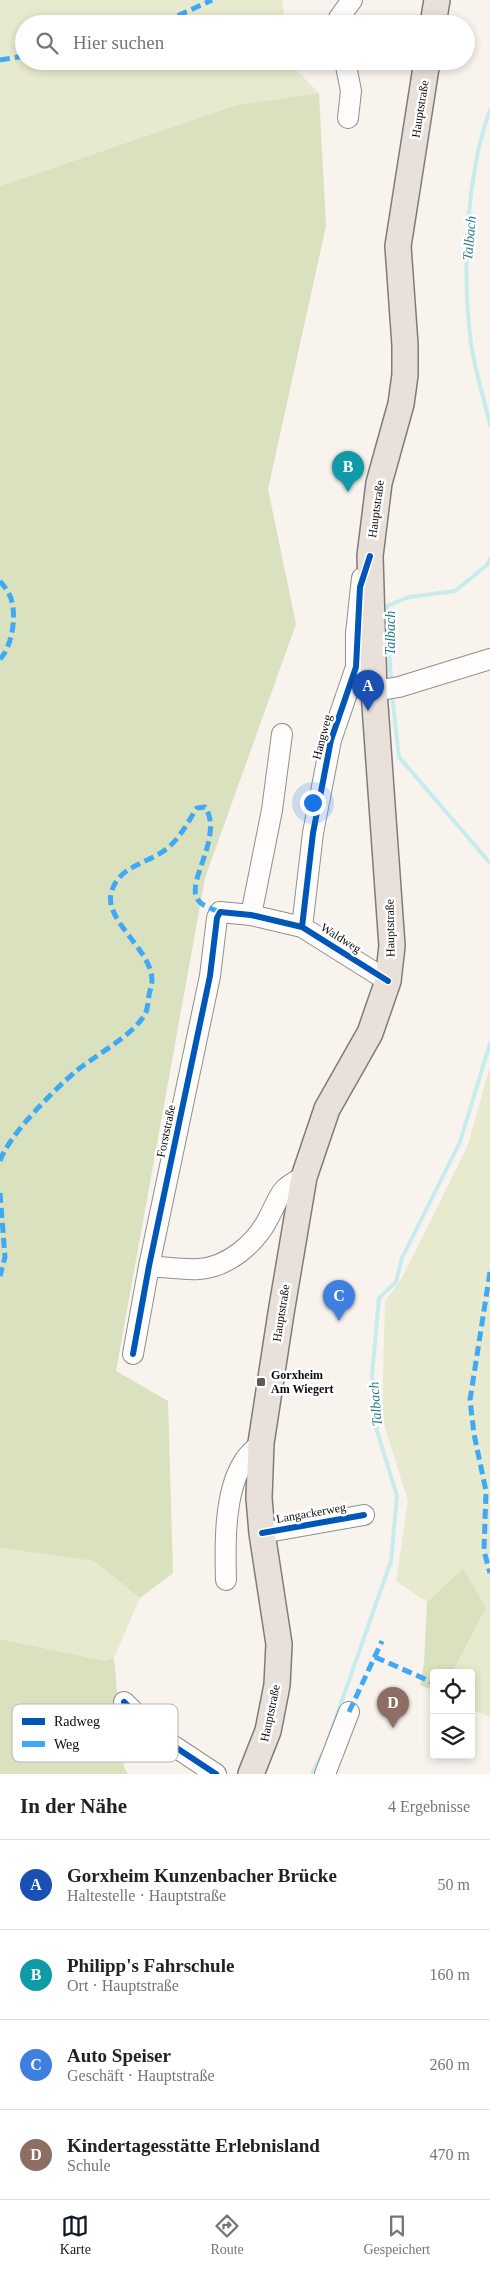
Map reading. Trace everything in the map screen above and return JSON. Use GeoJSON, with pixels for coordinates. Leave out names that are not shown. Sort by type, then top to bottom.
{"type":"FeatureCollection","features":[{"type":"Feature","properties":{"kind":"main road"},"geometry":{"type":"LineString","coordinates":[[434,15],[437,0]]}},
{"type":"Feature","properties":{"kind":"main road","name":"Hauptstraße"},"geometry":{"type":"LineString","coordinates":[[251,1774],[268,1731],[277,1685],[279,1644],[262,1533],[259,1498],[261,1443],[304,1177],[327,1109],[370,1033],[388,981],[392,930],[386,689],[370,556],[378,483],[400,404],[404,375],[406,345],[398,246],[426,70]]}},
{"type":"Feature","properties":{"kind":"street"},"geometry":{"type":"LineString","coordinates":[[341,15],[352,0]]}},
{"type":"Feature","properties":{"kind":"street"},"geometry":{"type":"LineString","coordinates":[[347,70],[351,91],[348,118]]}},
{"type":"Feature","properties":{"kind":"street","name":"Hangweg"},"geometry":{"type":"LineString","coordinates":[[302,927],[313,833],[331,740],[356,667],[360,587],[370,556]]}},
{"type":"Feature","properties":{"kind":"street"},"geometry":{"type":"LineString","coordinates":[[386,689],[490,659]]}},
{"type":"Feature","properties":{"kind":"street"},"geometry":{"type":"LineString","coordinates":[[251,914],[272,810],[282,734]]}},
{"type":"Feature","properties":{"kind":"street","name":"Waldweg"},"geometry":{"type":"LineString","coordinates":[[220,912],[251,914],[302,927],[388,981]]}},
{"type":"Feature","properties":{"kind":"street","name":"Forststraße"},"geometry":{"type":"LineString","coordinates":[[133,1354],[149,1266],[210,976],[217,918],[220,912]]}},
{"type":"Feature","properties":{"kind":"street"},"geometry":{"type":"LineString","coordinates":[[149,1266],[198,1269],[222,1263],[240,1252],[257,1236],[283,1188],[304,1177]]}},
{"type":"Feature","properties":{"kind":"street"},"geometry":{"type":"LineString","coordinates":[[224,1537],[230,1499],[238,1473],[242,1463],[261,1443]]}},
{"type":"Feature","properties":{"kind":"street"},"geometry":{"type":"LineString","coordinates":[[215,1499],[224,1537],[226,1580]]}},
{"type":"Feature","properties":{"kind":"street","name":"Langackerweg"},"geometry":{"type":"LineString","coordinates":[[262,1533],[364,1515]]}},
{"type":"Feature","properties":{"kind":"street"},"geometry":{"type":"LineString","coordinates":[[325,1774],[349,1712]]}},
{"type":"Feature","properties":{"kind":"street"},"geometry":{"type":"LineString","coordinates":[[178,1749],[216,1774]]}},
{"type":"Feature","properties":{"kind":"green space"},"geometry":{"type":"Polygon","coordinates":[[[0,0],[282,0],[284,15],[15,15],[15,70],[296,70],[319,93],[237,105],[0,186],[0,0]]]}},
{"type":"Feature","properties":{"kind":"green space"},"geometry":{"type":"Polygon","coordinates":[[[319,93],[326,226],[268,489],[296,624],[205,878],[116,1371],[168,1401],[173,1573],[140,1598],[94,1561],[0,1548],[0,186],[237,105],[319,93]]]}},
{"type":"Feature","properties":{"kind":"green space"},"geometry":{"type":"Polygon","coordinates":[[[490,1066],[490,1717],[475,1711],[475,1669],[454,1669],[486,1608],[463,1568],[427,1602],[396,1581],[408,1501],[382,1418],[385,1301],[402,1278],[468,1145],[490,1066]]]}},
{"type":"Feature","properties":{"kind":"green space"},"geometry":{"type":"Polygon","coordinates":[[[0,1548],[94,1561],[140,1598],[114,1658],[105,1661],[0,1639],[0,1548]]]}},
{"type":"Feature","properties":{"kind":"green space"},"geometry":{"type":"Polygon","coordinates":[[[463,1568],[486,1608],[454,1669],[430,1669],[430,1689],[420,1685],[424,1663],[427,1602],[463,1568]]]}},
{"type":"Feature","properties":{"kind":"green space"},"geometry":{"type":"Polygon","coordinates":[[[0,1639],[105,1661],[114,1658],[118,1704],[12,1704],[12,1762],[124,1762],[128,1774],[0,1774],[0,1639]]]}},
{"type":"Feature","properties":{"kind":"waterway","name":"Talbach"},"geometry":{"type":"LineString","coordinates":[[490,110],[482,136],[471,194],[467,257],[468,316],[471,343],[490,425]]}},
{"type":"Feature","properties":{"kind":"waterway","name":"Talbach"},"geometry":{"type":"LineString","coordinates":[[391,683],[387,606],[409,597],[455,591],[487,565],[490,559]]}},
{"type":"Feature","properties":{"kind":"waterway","name":"Talbach"},"geometry":{"type":"LineString","coordinates":[[392,695],[399,757],[490,863]]}},
{"type":"Feature","properties":{"kind":"waterway","name":"Talbach"},"geometry":{"type":"LineString","coordinates":[[327,1743],[391,1561],[397,1496],[377,1431],[372,1375],[379,1298],[396,1282],[402,1258],[460,1142],[490,1043]]}},
{"type":"Feature","properties":{"kind":"waterway","name":"Talbach"},"geometry":{"type":"LineString","coordinates":[[312,1774],[322,1754]]}},
{"type":"Feature","properties":{"kind":"marked path"},"geometry":{"type":"LineString","coordinates":[[179,15],[212,0]]}},
{"type":"Feature","properties":{"kind":"marked path"},"geometry":{"type":"LineString","coordinates":[[0,60],[15,58]]}},
{"type":"Feature","properties":{"kind":"marked path"},"geometry":{"type":"LineString","coordinates":[[0,581],[11,599],[13,609],[10,640],[0,659]]}},
{"type":"Feature","properties":{"kind":"marked path"},"geometry":{"type":"LineString","coordinates":[[0,1161],[12,1139],[44,1101],[75,1072],[132,1030],[145,1014],[152,982],[150,968],[114,912],[111,901],[112,890],[116,882],[128,870],[158,855],[170,846],[197,808],[205,807],[210,818],[210,830],[195,890],[199,901],[220,912]]}},
{"type":"Feature","properties":{"kind":"marked path"},"geometry":{"type":"LineString","coordinates":[[0,1193],[5,1257],[0,1276]]}},
{"type":"Feature","properties":{"kind":"marked path"},"geometry":{"type":"LineString","coordinates":[[490,1272],[470,1400],[474,1434],[486,1491],[484,1551],[490,1573]]}},
{"type":"Feature","properties":{"kind":"marked path"},"geometry":{"type":"LineString","coordinates":[[349,1712],[382,1641]]}},
{"type":"Feature","properties":{"kind":"marked path"},"geometry":{"type":"LineString","coordinates":[[375,1657],[430,1681]]}},
{"type":"Feature","properties":{"kind":"cycle path"},"geometry":{"type":"LineString","coordinates":[[302,927],[313,833],[331,740],[356,667],[360,587],[370,556]]}},
{"type":"Feature","properties":{"kind":"cycle path"},"geometry":{"type":"LineString","coordinates":[[133,1354],[149,1266],[210,976],[217,918],[220,912],[251,915],[302,927],[388,981]]}},
{"type":"Feature","properties":{"kind":"cycle path"},"geometry":{"type":"LineString","coordinates":[[262,1533],[364,1515]]}},
{"type":"Feature","properties":{"kind":"cycle path"},"geometry":{"type":"LineString","coordinates":[[178,1749],[216,1774]]}},
{"type":"Feature","properties":{"kind":"place","name":"Philipp's Fahrschule"},"geometry":{"type":"Point","coordinates":[348,492]}},
{"type":"Feature","properties":{"kind":"place","name":"Gorxheim Kunzenbacher Brücke"},"geometry":{"type":"Point","coordinates":[368,711]}},
{"type":"Feature","properties":{"kind":"place","name":"Auto Speiser"},"geometry":{"type":"Point","coordinates":[339,1321]}},
{"type":"Feature","properties":{"kind":"place","name":"Gorxheim Am Wiegert"},"geometry":{"type":"Point","coordinates":[261,1382]}},
{"type":"Feature","properties":{"kind":"place","name":"Kindertagesstätte Erlebnisland"},"geometry":{"type":"Point","coordinates":[393,1728]}}]}
